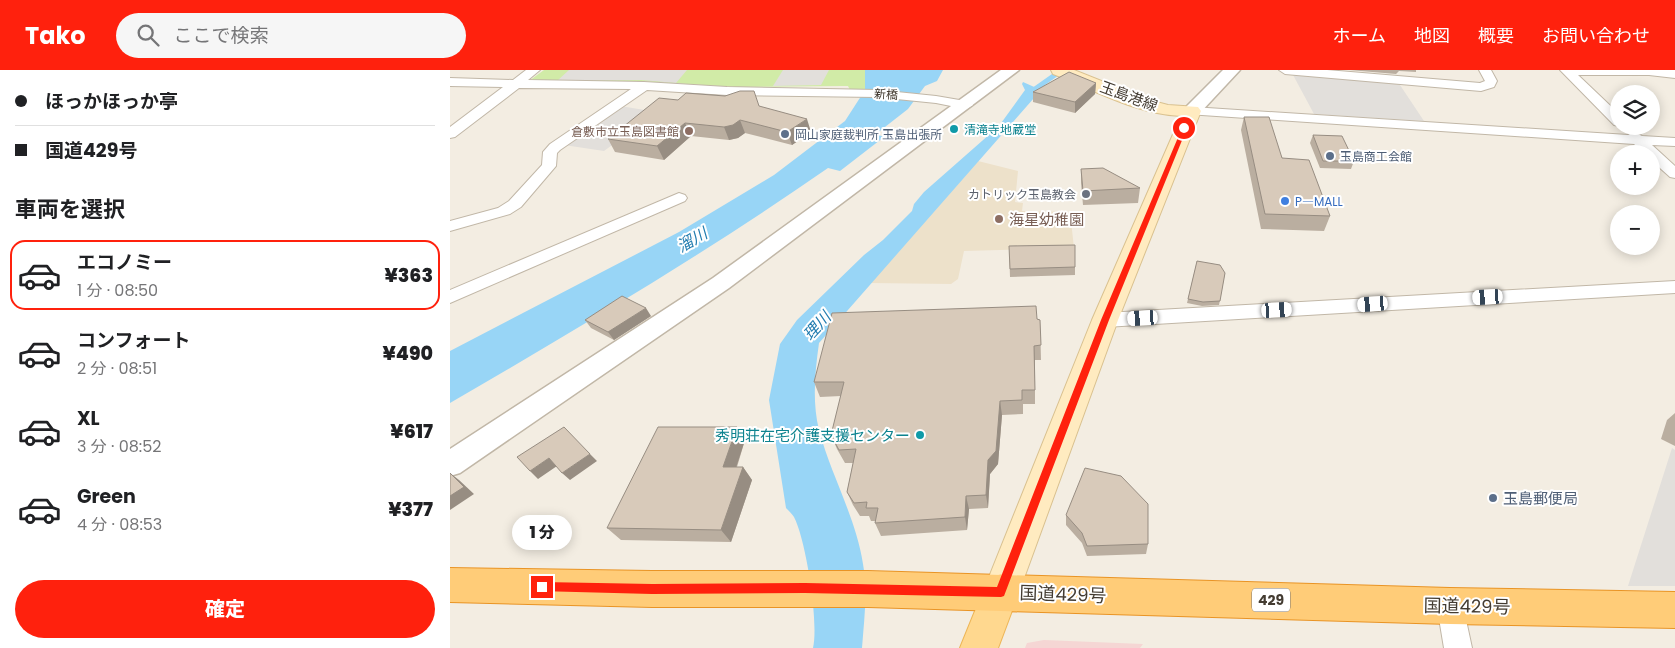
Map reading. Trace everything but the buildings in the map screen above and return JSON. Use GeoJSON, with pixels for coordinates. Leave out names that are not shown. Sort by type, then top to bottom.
{"type":"FeatureCollection","features":[{"type":"Feature","properties":{"kind":"highway","name":"国道429号"},"geometry":{"type":"LineString","coordinates":[[450,585],[652,589],[868,589],[1450,606],[1675,610]]}},
{"type":"Feature","properties":{"kind":"main road","name":"玉島港線"},"geometry":{"type":"LineString","coordinates":[[1064,72],[1143,104],[1168,110],[1192,110]]}},
{"type":"Feature","properties":{"kind":"main road"},"geometry":{"type":"LineString","coordinates":[[979,648],[1105,320],[1192,110]]}},
{"type":"Feature","properties":{"kind":"street"},"geometry":{"type":"LineString","coordinates":[[450,134],[534,70]]}},
{"type":"Feature","properties":{"kind":"street"},"geometry":{"type":"LineString","coordinates":[[450,464],[721,283],[859,180],[966,105],[1011,70]]}},
{"type":"Feature","properties":{"kind":"street"},"geometry":{"type":"LineString","coordinates":[[1192,110],[1232,70]]}},
{"type":"Feature","properties":{"kind":"street"},"geometry":{"type":"LineString","coordinates":[[1285,70],[1487,86],[1491,81],[1485,70]]}},
{"type":"Feature","properties":{"kind":"street"},"geometry":{"type":"LineString","coordinates":[[1438,70],[1443,83]]}},
{"type":"Feature","properties":{"kind":"street"},"geometry":{"type":"LineString","coordinates":[[1567,70],[1649,71],[1675,74]]}},
{"type":"Feature","properties":{"kind":"street"},"geometry":{"type":"LineString","coordinates":[[1567,70],[1610,113]]}},
{"type":"Feature","properties":{"kind":"street","name":"新橋"},"geometry":{"type":"LineString","coordinates":[[450,82],[514,85],[644,86],[725,91],[846,91],[927,96],[966,105]]}},
{"type":"Feature","properties":{"kind":"street"},"geometry":{"type":"LineString","coordinates":[[450,226],[504,211],[515,204],[549,166],[550,152],[555,147],[644,86]]}},
{"type":"Feature","properties":{"kind":"street"},"geometry":{"type":"LineString","coordinates":[[1192,110],[1675,142]]}},
{"type":"Feature","properties":{"kind":"street"},"geometry":{"type":"LineString","coordinates":[[1633,135],[1675,174]]}},
{"type":"Feature","properties":{"kind":"street"},"geometry":{"type":"LineString","coordinates":[[450,297],[679,198]]}},
{"type":"Feature","properties":{"kind":"street"},"geometry":{"type":"LineString","coordinates":[[1105,320],[1675,287]]}},
{"type":"Feature","properties":{"kind":"street"},"geometry":{"type":"LineString","coordinates":[[1450,606],[1458,648]]}},
{"type":"Feature","properties":{"kind":"shaded area"},"geometry":{"type":"Polygon","coordinates":[[[569,70],[687,70],[676,83],[641,80],[557,81],[569,70]]]}},
{"type":"Feature","properties":{"kind":"shaded area"},"geometry":{"type":"Polygon","coordinates":[[[783,70],[829,70],[821,85],[773,86],[783,70]]]}},
{"type":"Feature","properties":{"kind":"shaded area"},"geometry":{"type":"Polygon","coordinates":[[[1292,73],[1398,82],[1424,121],[1314,114],[1292,73]]]}},
{"type":"Feature","properties":{"kind":"shaded area"},"geometry":{"type":"Polygon","coordinates":[[[620,106],[657,112],[604,151],[564,145],[620,106]]]}},
{"type":"Feature","properties":{"kind":"shaded area","name":"海星幼稚園"},"geometry":{"type":"Polygon","coordinates":[[[978,161],[1018,171],[1015,202],[1023,203],[1022,211],[1070,212],[1074,248],[964,251],[958,279],[951,284],[870,283],[978,161]]]}},
{"type":"Feature","properties":{"kind":"shaded area"},"geometry":{"type":"Polygon","coordinates":[[[1672,448],[1675,450],[1675,586],[1628,586],[1672,448]]]}},
{"type":"Feature","properties":{"kind":"shaded area"},"geometry":{"type":"Polygon","coordinates":[[[1044,640],[1143,644],[1140,648],[1025,648],[1027,643],[1044,640]]]}},
{"type":"Feature","properties":{"kind":"green space"},"geometry":{"type":"Polygon","coordinates":[[[544,70],[865,70],[865,90],[850,90],[848,86],[735,87],[640,81],[529,81],[544,70]]]}},
{"type":"Feature","properties":{"kind":"water","name":"溜川"},"geometry":{"type":"Polygon","coordinates":[[[865,70],[943,70],[937,81],[925,86],[908,109],[876,134],[884,137],[840,171],[828,168],[689,260],[450,403],[450,351],[679,232],[774,175],[845,121],[865,90],[865,70]]]}},
{"type":"Feature","properties":{"kind":"water","name":"理川"},"geometry":{"type":"Polygon","coordinates":[[[1023,82],[1041,90],[819,343],[816,365],[815,408],[824,447],[860,547],[864,574],[865,617],[862,648],[813,648],[813,602],[807,562],[799,528],[794,517],[786,508],[769,400],[780,344],[797,320],[912,211],[914,204],[924,192],[999,126],[1025,90],[1023,82]]]}},
{"type":"Feature","properties":{"kind":"waterway"},"geometry":{"type":"LineString","coordinates":[[1035,89],[1062,70]]}},
{"type":"Feature","properties":{"kind":"place","name":"清滝寺地蔵堂"},"geometry":{"type":"Point","coordinates":[954,129]}},
{"type":"Feature","properties":{"kind":"place","name":"倉敷市立玉島図書館"},"geometry":{"type":"Point","coordinates":[689,131]}},
{"type":"Feature","properties":{"kind":"place","name":"岡山家庭裁判所 玉島出張所"},"geometry":{"type":"Point","coordinates":[785,134]}},
{"type":"Feature","properties":{"kind":"place","name":"玉島商工会館"},"geometry":{"type":"Point","coordinates":[1330,156]}},
{"type":"Feature","properties":{"kind":"place","name":"カトリック玉島教会"},"geometry":{"type":"Point","coordinates":[1086,194]}},
{"type":"Feature","properties":{"kind":"place","name":"P―MALL"},"geometry":{"type":"Point","coordinates":[1285,201]}},
{"type":"Feature","properties":{"kind":"place","name":"海星幼稚園"},"geometry":{"type":"Point","coordinates":[999,219]}},
{"type":"Feature","properties":{"kind":"place","name":"秀明荘在宅介護支援センター"},"geometry":{"type":"Point","coordinates":[920,435]}},
{"type":"Feature","properties":{"kind":"place","name":"玉島郵便局"},"geometry":{"type":"Point","coordinates":[1493,498]}},
{"type":"Feature","properties":{"kind":"route"},"geometry":{"type":"LineString","coordinates":[[542,587],[652,589],[805,588],[1001,592],[1105,320],[1184,128]]}}]}
